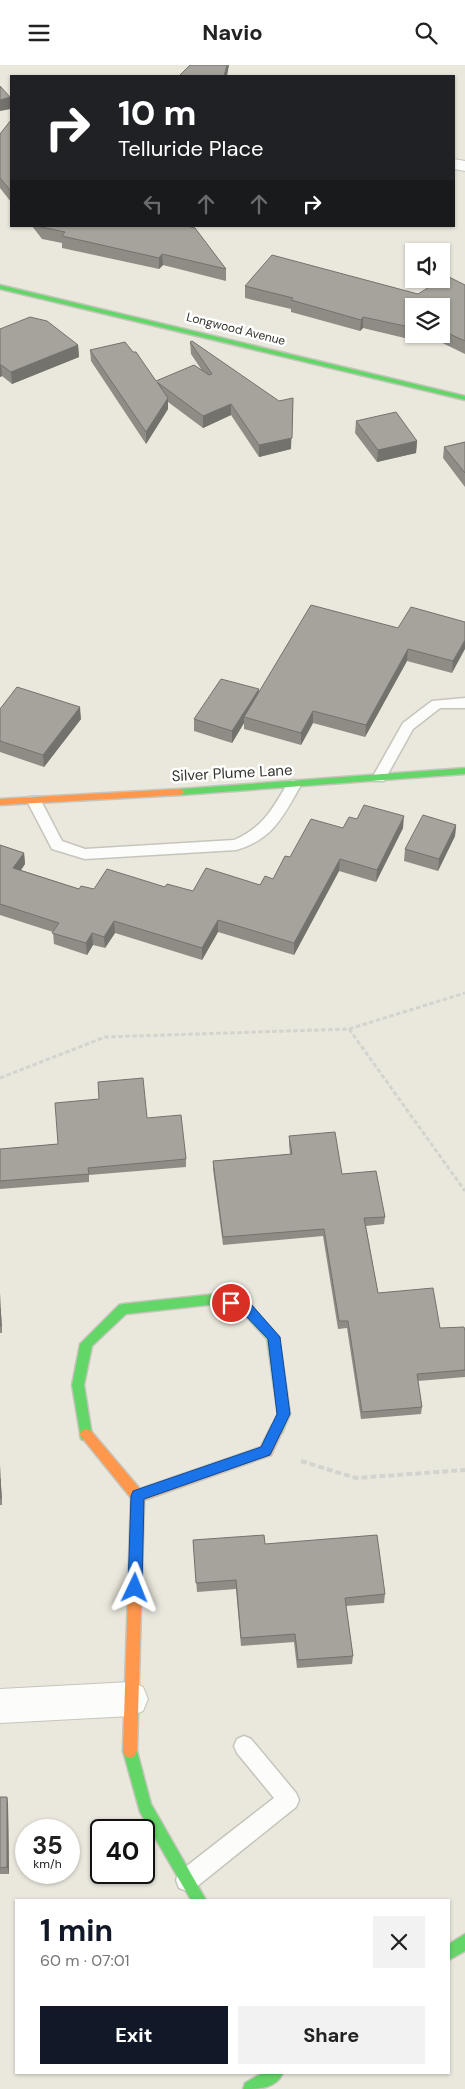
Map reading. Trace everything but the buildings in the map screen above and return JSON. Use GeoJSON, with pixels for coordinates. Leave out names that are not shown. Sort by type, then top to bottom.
{"type":"FeatureCollection","features":[{"type":"Feature","properties":{"kind":"street","name":"Longwood Avenue"},"geometry":{"type":"LineString","coordinates":[[0,287],[465,398]]}},
{"type":"Feature","properties":{"kind":"street","name":"Silver Plume Lane"},"geometry":{"type":"LineString","coordinates":[[0,802],[111,794],[294,785],[465,771]]}},
{"type":"Feature","properties":{"kind":"street"},"geometry":{"type":"LineString","coordinates":[[138,1496],[266,1451],[284,1414],[274,1337],[245,1307],[216,1299],[123,1309],[86,1344],[78,1385],[84,1433],[138,1496],[130,1754],[145,1807],[197,1899]]}},
{"type":"Feature","properties":{"kind":"street"},"geometry":{"type":"LineString","coordinates":[[0,1705],[131,1699]]}},
{"type":"Feature","properties":{"kind":"street"},"geometry":{"type":"LineString","coordinates":[[450,1952],[465,1942]]}},
{"type":"Feature","properties":{"kind":"street"},"geometry":{"type":"LineString","coordinates":[[251,2089],[274,2074]]}},
{"type":"Feature","properties":{"kind":"lane"},"geometry":{"type":"LineString","coordinates":[[379,778],[408,726],[438,704],[465,703]]}},
{"type":"Feature","properties":{"kind":"lane"},"geometry":{"type":"LineString","coordinates":[[34,801],[57,845],[85,854],[140,851],[236,845],[254,837],[271,823],[294,785]]}},
{"type":"Feature","properties":{"kind":"lane"},"geometry":{"type":"LineString","coordinates":[[187,1880],[288,1800],[244,1746]]}},
{"type":"Feature","properties":{"kind":"path"},"geometry":{"type":"LineString","coordinates":[[0,1078],[105,1037],[349,1029],[465,993]]}},
{"type":"Feature","properties":{"kind":"path"},"geometry":{"type":"LineString","coordinates":[[349,1029],[465,1191]]}},
{"type":"Feature","properties":{"kind":"path"},"geometry":{"type":"LineString","coordinates":[[292,1459],[356,1478],[465,1470]]}},
{"type":"Feature","properties":{"kind":"traffic: fast"},"geometry":{"type":"LineString","coordinates":[[0,287],[465,398]]}},
{"type":"Feature","properties":{"kind":"traffic: fast"},"geometry":{"type":"LineString","coordinates":[[180,792],[465,771]]}},
{"type":"Feature","properties":{"kind":"traffic: fast"},"geometry":{"type":"LineString","coordinates":[[86,1435],[78,1385],[86,1344],[123,1309],[216,1299],[245,1307],[273,1337],[284,1414],[277,1429]]}},
{"type":"Feature","properties":{"kind":"traffic: fast"},"geometry":{"type":"LineString","coordinates":[[130,1751],[145,1807],[198,1899]]}},
{"type":"Feature","properties":{"kind":"traffic: fast"},"geometry":{"type":"LineString","coordinates":[[450,1952],[465,1942]]}},
{"type":"Feature","properties":{"kind":"traffic: fast"},"geometry":{"type":"LineString","coordinates":[[251,2089],[274,2074]]}},
{"type":"Feature","properties":{"kind":"traffic: slow"},"geometry":{"type":"LineString","coordinates":[[0,802],[180,792]]}},
{"type":"Feature","properties":{"kind":"traffic: slow"},"geometry":{"type":"LineString","coordinates":[[138,1496],[266,1451],[277,1429]]}},
{"type":"Feature","properties":{"kind":"traffic: slow"},"geometry":{"type":"LineString","coordinates":[[86,1435],[138,1496],[130,1751]]}},
{"type":"Feature","properties":{"kind":"route"},"geometry":{"type":"LineString","coordinates":[[135,1588],[138,1496],[266,1451],[284,1414],[274,1337],[245,1307],[231,1303]]}}]}
